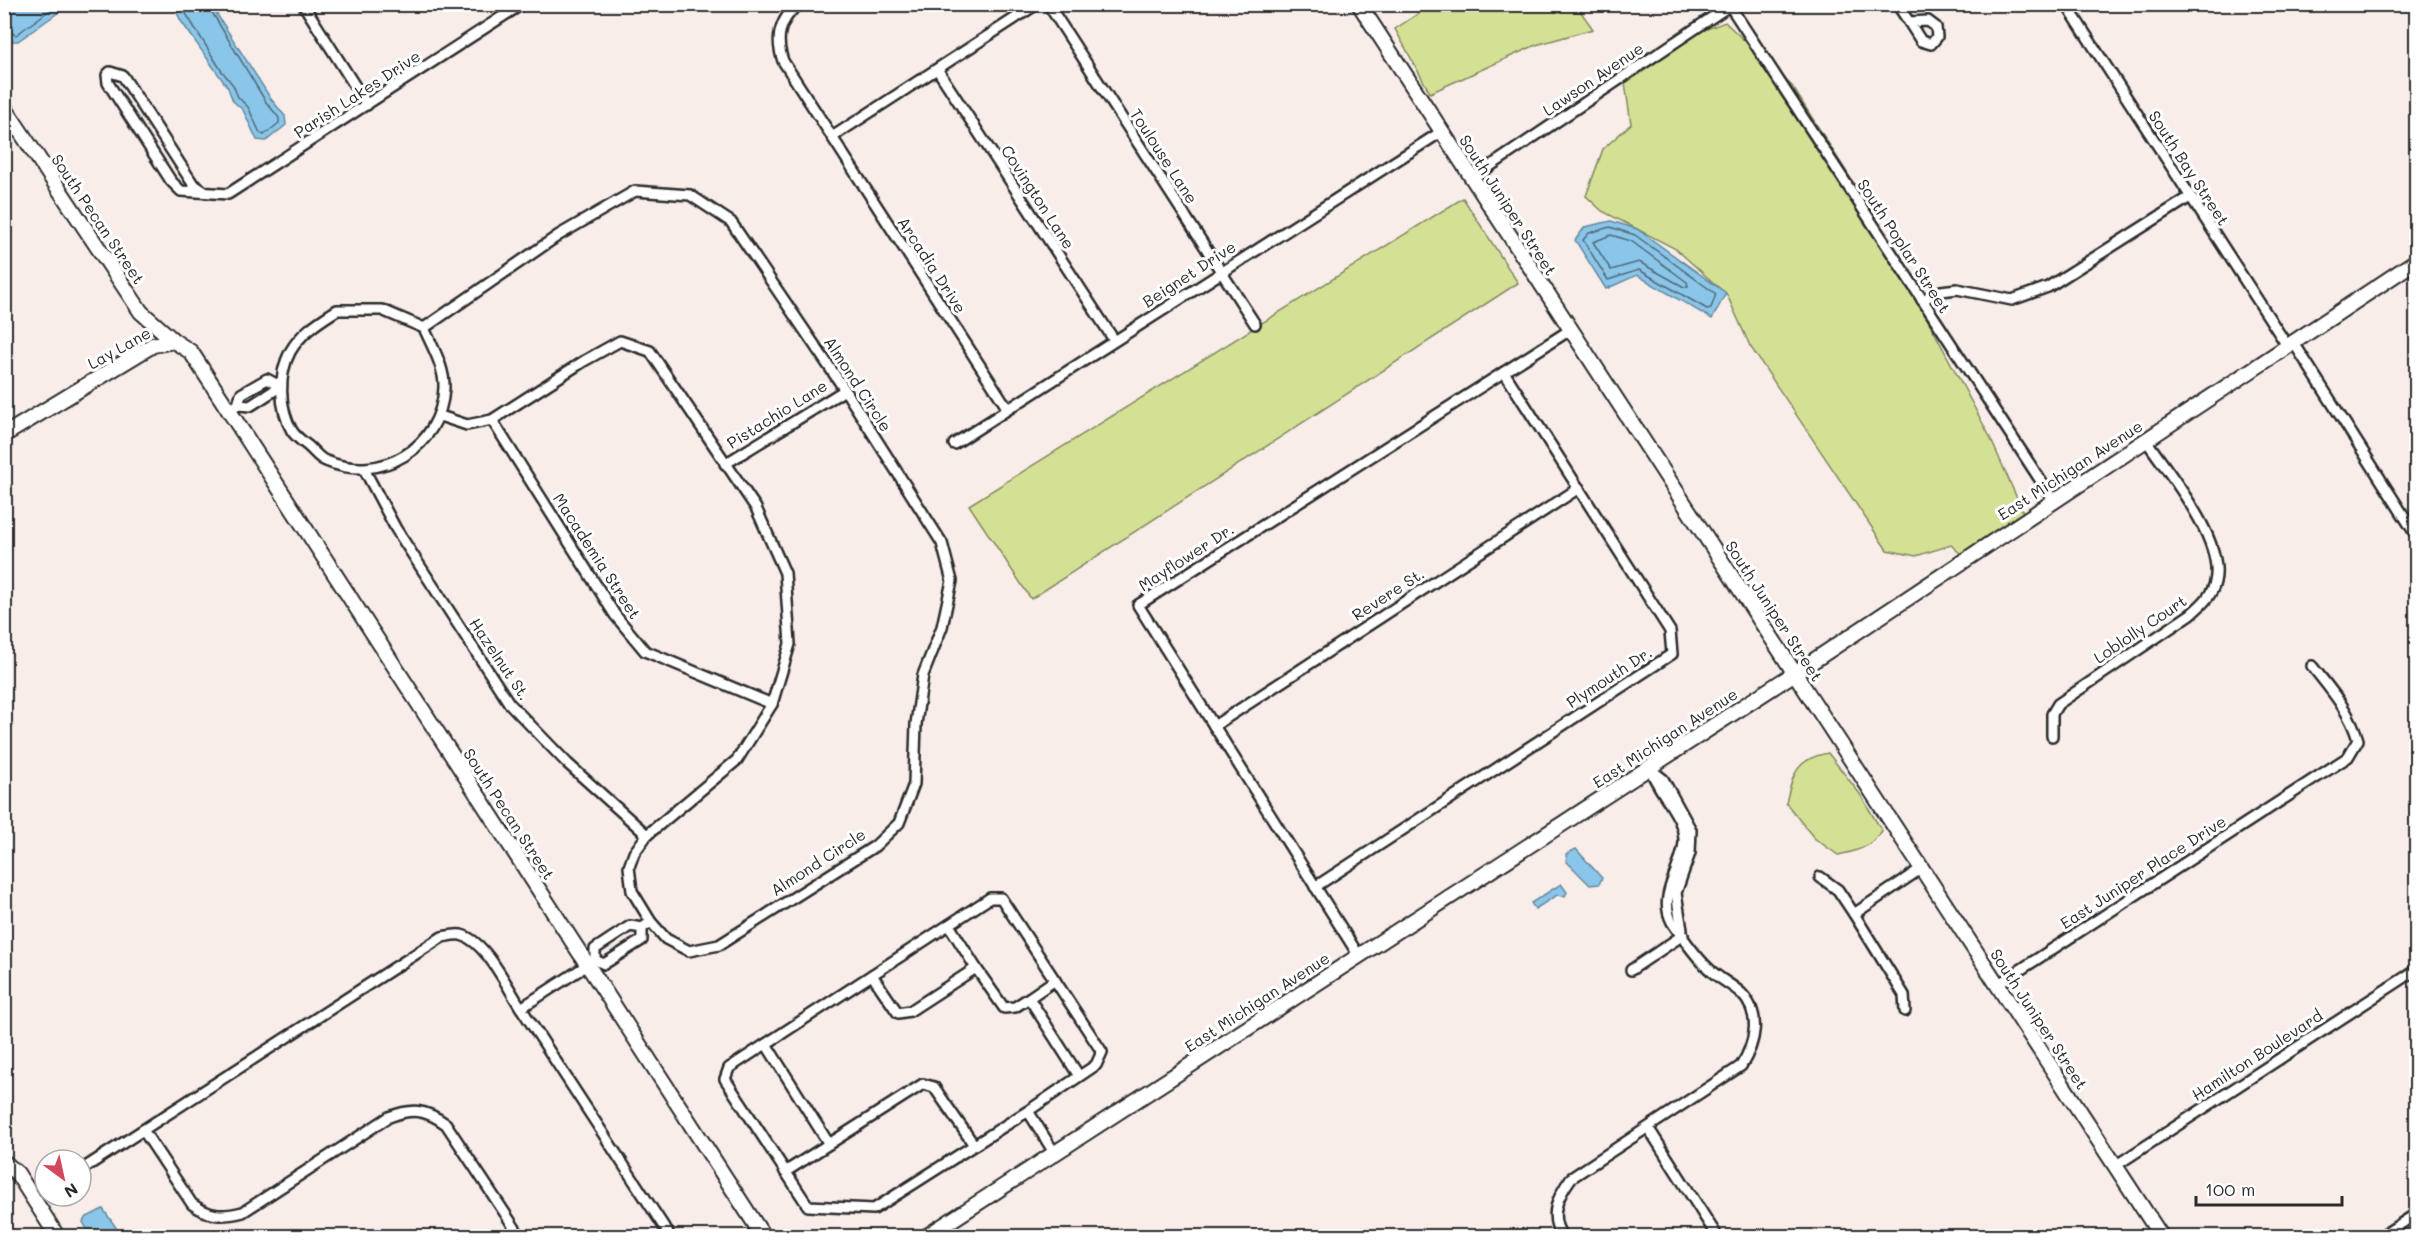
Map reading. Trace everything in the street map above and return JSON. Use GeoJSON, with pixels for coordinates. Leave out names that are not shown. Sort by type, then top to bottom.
{"type":"FeatureCollection","features":[{"type":"Feature","properties":{"kind":"street"},"geometry":{"type":"LineString","coordinates":[[303,4],[367,105]]}},
{"type":"Feature","properties":{"kind":"street","name":"Parish Lakes Drive"},"geometry":{"type":"LineString","coordinates":[[205,192],[193,184],[123,76],[110,72],[107,75],[108,83],[171,181],[181,191],[228,194],[241,189],[522,4]]}},
{"type":"Feature","properties":{"kind":"street","name":"Arcadia Drive"},"geometry":{"type":"LineString","coordinates":[[799,4],[782,24],[778,47],[783,61],[1008,409]]}},
{"type":"Feature","properties":{"kind":"street"},"geometry":{"type":"LineString","coordinates":[[832,137],[1038,4]]}},
{"type":"Feature","properties":{"kind":"street","name":"Toulouse Lane"},"geometry":{"type":"LineString","coordinates":[[1048,4],[1255,324]]}},
{"type":"Feature","properties":{"kind":"street","name":"South Juniper Street"},"geometry":{"type":"LineString","coordinates":[[1359,4],[2161,1236]]}},
{"type":"Feature","properties":{"kind":"street"},"geometry":{"type":"LineString","coordinates":[[1897,4],[1909,22]]}},
{"type":"Feature","properties":{"kind":"street","name":"South Bay Street"},"geometry":{"type":"LineString","coordinates":[[2066,4],[2190,197],[2416,535]]}},
{"type":"Feature","properties":{"kind":"street","name":"Lawson Avenue"},"geometry":{"type":"LineString","coordinates":[[1471,179],[1717,9],[1731,5]]}},
{"type":"Feature","properties":{"kind":"street","name":"South Poplar Street"},"geometry":{"type":"LineString","coordinates":[[1731,5],[2054,501]]}},
{"type":"Feature","properties":{"kind":"street","name":"Covington Lane"},"geometry":{"type":"LineString","coordinates":[[937,69],[1114,340]]}},
{"type":"Feature","properties":{"kind":"street","name":"South Pecan Street"},"geometry":{"type":"LineString","coordinates":[[4,107],[141,312],[174,341]]}},
{"type":"Feature","properties":{"kind":"street","name":"Beignet Drive"},"geometry":{"type":"LineString","coordinates":[[954,444],[1221,271],[1442,132]]}},
{"type":"Feature","properties":{"kind":"street","name":"Almond Circle"},"geometry":{"type":"LineString","coordinates":[[424,328],[559,235],[635,192],[690,195],[731,222],[845,390],[942,543],[952,581],[945,618],[923,675],[916,724],[914,784],[899,823],[875,846],[719,945],[689,951],[666,939],[651,922],[632,891],[628,867],[634,853],[647,835],[737,760],[772,704],[790,644],[785,573],[756,508],[650,351],[620,341],[584,361],[492,420],[467,425],[440,416]]}},
{"type":"Feature","properties":{"kind":"street"},"geometry":{"type":"LineString","coordinates":[[1922,300],[1941,291],[1957,289],[2012,300],[2048,287],[2190,197]]}},
{"type":"Feature","properties":{"kind":"street","name":"East Michigan Avenue"},"geometry":{"type":"LineString","coordinates":[[927,1236],[1650,768],[2416,261]]}},
{"type":"Feature","properties":{"kind":"street"},"geometry":{"type":"LineString","coordinates":[[233,407],[250,406],[275,390],[290,352],[306,330],[337,310],[382,310],[424,328],[438,360],[444,386],[440,416],[418,448],[391,463],[364,469],[324,460],[292,431],[283,407],[279,383]]}},
{"type":"Feature","properties":{"kind":"street","name":"Mayflower Dr."},"geometry":{"type":"LineString","coordinates":[[1359,956],[1138,605],[1570,330]]}},
{"type":"Feature","properties":{"kind":"street","name":"Lay Lane"},"geometry":{"type":"LineString","coordinates":[[4,435],[153,345],[174,341],[191,352],[233,407]]}},
{"type":"Feature","properties":{"kind":"street","name":"Plymouth Dr."},"geometry":{"type":"LineString","coordinates":[[1315,887],[1672,654],[1670,631],[1504,372]]}},
{"type":"Feature","properties":{"kind":"street"},"geometry":{"type":"LineString","coordinates":[[233,407],[241,394],[267,379],[279,383]]}},
{"type":"Feature","properties":{"kind":"street","name":"Pistachio Lane"},"geometry":{"type":"LineString","coordinates":[[725,464],[845,390]]}},
{"type":"Feature","properties":{"kind":"street","name":"South Pecan Street"},"geometry":{"type":"LineString","coordinates":[[233,407],[591,962],[763,1236]]}},
{"type":"Feature","properties":{"kind":"street","name":"Macademia Street"},"geometry":{"type":"LineString","coordinates":[[492,420],[615,615],[645,651],[772,704]]}},
{"type":"Feature","properties":{"kind":"street","name":"Loblolly Court"},"geometry":{"type":"LineString","coordinates":[[2052,736],[2052,714],[2058,704],[2191,614],[2208,599],[2215,584],[2217,569],[2213,549],[2202,525],[2146,440]]}},
{"type":"Feature","properties":{"kind":"street","name":"Hazelnut St."},"geometry":{"type":"LineString","coordinates":[[364,469],[396,529],[509,704],[567,763],[647,835]]}},
{"type":"Feature","properties":{"kind":"street","name":"Revere St."},"geometry":{"type":"LineString","coordinates":[[1214,726],[1579,488]]}},
{"type":"Feature","properties":{"kind":"street","name":"East Juniper Place Drive"},"geometry":{"type":"LineString","coordinates":[[1997,985],[2348,757],[2358,740],[2348,715],[2312,666]]}},
{"type":"Feature","properties":{"kind":"street"},"geometry":{"type":"LineString","coordinates":[[1562,1236],[1556,1216],[1556,1202],[1571,1178],[1741,1066],[1752,1049],[1755,1027],[1751,1009],[1742,994],[1724,983],[1707,968],[1671,920],[1669,895],[1682,855],[1684,832],[1680,821],[1654,783],[1650,768]]}},
{"type":"Feature","properties":{"kind":"street"},"geometry":{"type":"LineString","coordinates":[[1854,914],[1922,868]]}},
{"type":"Feature","properties":{"kind":"street"},"geometry":{"type":"LineString","coordinates":[[1820,878],[1838,890],[1854,914],[1904,994],[1905,1011]]}},
{"type":"Feature","properties":{"kind":"street"},"geometry":{"type":"LineString","coordinates":[[990,898],[1001,898],[1102,1052],[1096,1065],[874,1209],[808,1206],[725,1079],[729,1068],[872,975],[990,898]]}},
{"type":"Feature","properties":{"kind":"street"},"geometry":{"type":"LineString","coordinates":[[521,1008],[591,962],[595,949],[630,926],[642,928],[651,922]]}},
{"type":"Feature","properties":{"kind":"street"},"geometry":{"type":"LineString","coordinates":[[949,925],[1004,1008],[1015,1007],[1055,980]]}},
{"type":"Feature","properties":{"kind":"street"},"geometry":{"type":"LineString","coordinates":[[591,962],[604,964],[642,940],[642,928]]}},
{"type":"Feature","properties":{"kind":"street"},"geometry":{"type":"LineString","coordinates":[[93,1162],[442,937],[459,935],[474,940],[489,958],[670,1236]]}},
{"type":"Feature","properties":{"kind":"street"},"geometry":{"type":"LineString","coordinates":[[1631,970],[1683,935]]}},
{"type":"Feature","properties":{"kind":"street"},"geometry":{"type":"LineString","coordinates":[[872,975],[898,1013],[910,1011],[976,968]]}},
{"type":"Feature","properties":{"kind":"street","name":"Hamilton Boulevard"},"geometry":{"type":"LineString","coordinates":[[2115,1166],[2416,970]]}},
{"type":"Feature","properties":{"kind":"street"},"geometry":{"type":"LineString","coordinates":[[1029,998],[1079,1076]]}},
{"type":"Feature","properties":{"kind":"street"},"geometry":{"type":"LineString","coordinates":[[766,1044],[829,1144]]}},
{"type":"Feature","properties":{"kind":"street"},"geometry":{"type":"LineString","coordinates":[[785,1172],[923,1084],[934,1087],[974,1145]]}},
{"type":"Feature","properties":{"kind":"street"},"geometry":{"type":"LineString","coordinates":[[143,1130],[192,1204],[203,1212],[220,1217],[243,1212],[389,1117],[411,1109],[431,1113],[446,1124],[520,1236]]}},
{"type":"Feature","properties":{"kind":"street"},"geometry":{"type":"LineString","coordinates":[[1028,1111],[1055,1154]]}},
{"type":"Feature","properties":{"kind":"street"},"geometry":{"type":"LineString","coordinates":[[1648,1129],[1718,1236]]}},
{"type":"Feature","properties":{"kind":"street"},"geometry":{"type":"LineString","coordinates":[[4,1162],[16,1173],[57,1236]]}},
{"type":"Feature","properties":{"kind":"street"},"geometry":{"type":"LineString","coordinates":[[2382,1236],[2416,1214]]}},
{"type":"Feature","properties":{"kind":"green space"},"geometry":{"type":"Polygon","coordinates":[[[1431,5],[1576,5],[1593,29],[1536,45],[1430,93],[1395,29],[1431,5]]]}},
{"type":"Feature","properties":{"kind":"green space"},"geometry":{"type":"Polygon","coordinates":[[[1725,22],[1792,86],[1863,198],[1989,435],[2024,514],[1963,556],[1951,545],[1916,556],[1887,550],[1750,346],[1727,295],[1676,249],[1602,211],[1586,196],[1603,149],[1631,124],[1622,62],[1725,22]]]}},
{"type":"Feature","properties":{"kind":"green space"},"geometry":{"type":"Polygon","coordinates":[[[1463,198],[1518,283],[1031,599],[969,505],[1463,198]]]}},
{"type":"Feature","properties":{"kind":"green space"},"geometry":{"type":"Polygon","coordinates":[[[1828,753],[1860,794],[1882,831],[1863,848],[1838,855],[1814,838],[1786,803],[1794,776],[1802,764],[1809,759],[1828,753]]]}},
{"type":"Feature","properties":{"kind":"water"},"geometry":{"type":"Polygon","coordinates":[[[14,5],[69,5],[18,41],[10,41],[5,33],[5,12],[14,5]]]}},
{"type":"Feature","properties":{"kind":"water"},"geometry":{"type":"Polygon","coordinates":[[[173,5],[211,5],[271,99],[285,116],[286,125],[266,141],[257,140],[243,110],[233,101],[228,88],[181,21],[173,5]]]}},
{"type":"Feature","properties":{"kind":"water"},"geometry":{"type":"Polygon","coordinates":[[[1611,221],[1637,229],[1726,293],[1712,319],[1637,275],[1606,289],[1575,240],[1585,227],[1611,221]]]}},
{"type":"Feature","properties":{"kind":"water"},"geometry":{"type":"Polygon","coordinates":[[[1576,849],[1602,878],[1599,884],[1590,885],[1567,862],[1566,854],[1576,849]]]}},
{"type":"Feature","properties":{"kind":"water"},"geometry":{"type":"Polygon","coordinates":[[[1561,884],[1567,892],[1565,896],[1557,895],[1535,909],[1531,903],[1561,884]]]}},
{"type":"Feature","properties":{"kind":"water"},"geometry":{"type":"Polygon","coordinates":[[[103,1209],[122,1236],[91,1236],[83,1222],[85,1218],[103,1209]]]}}]}
